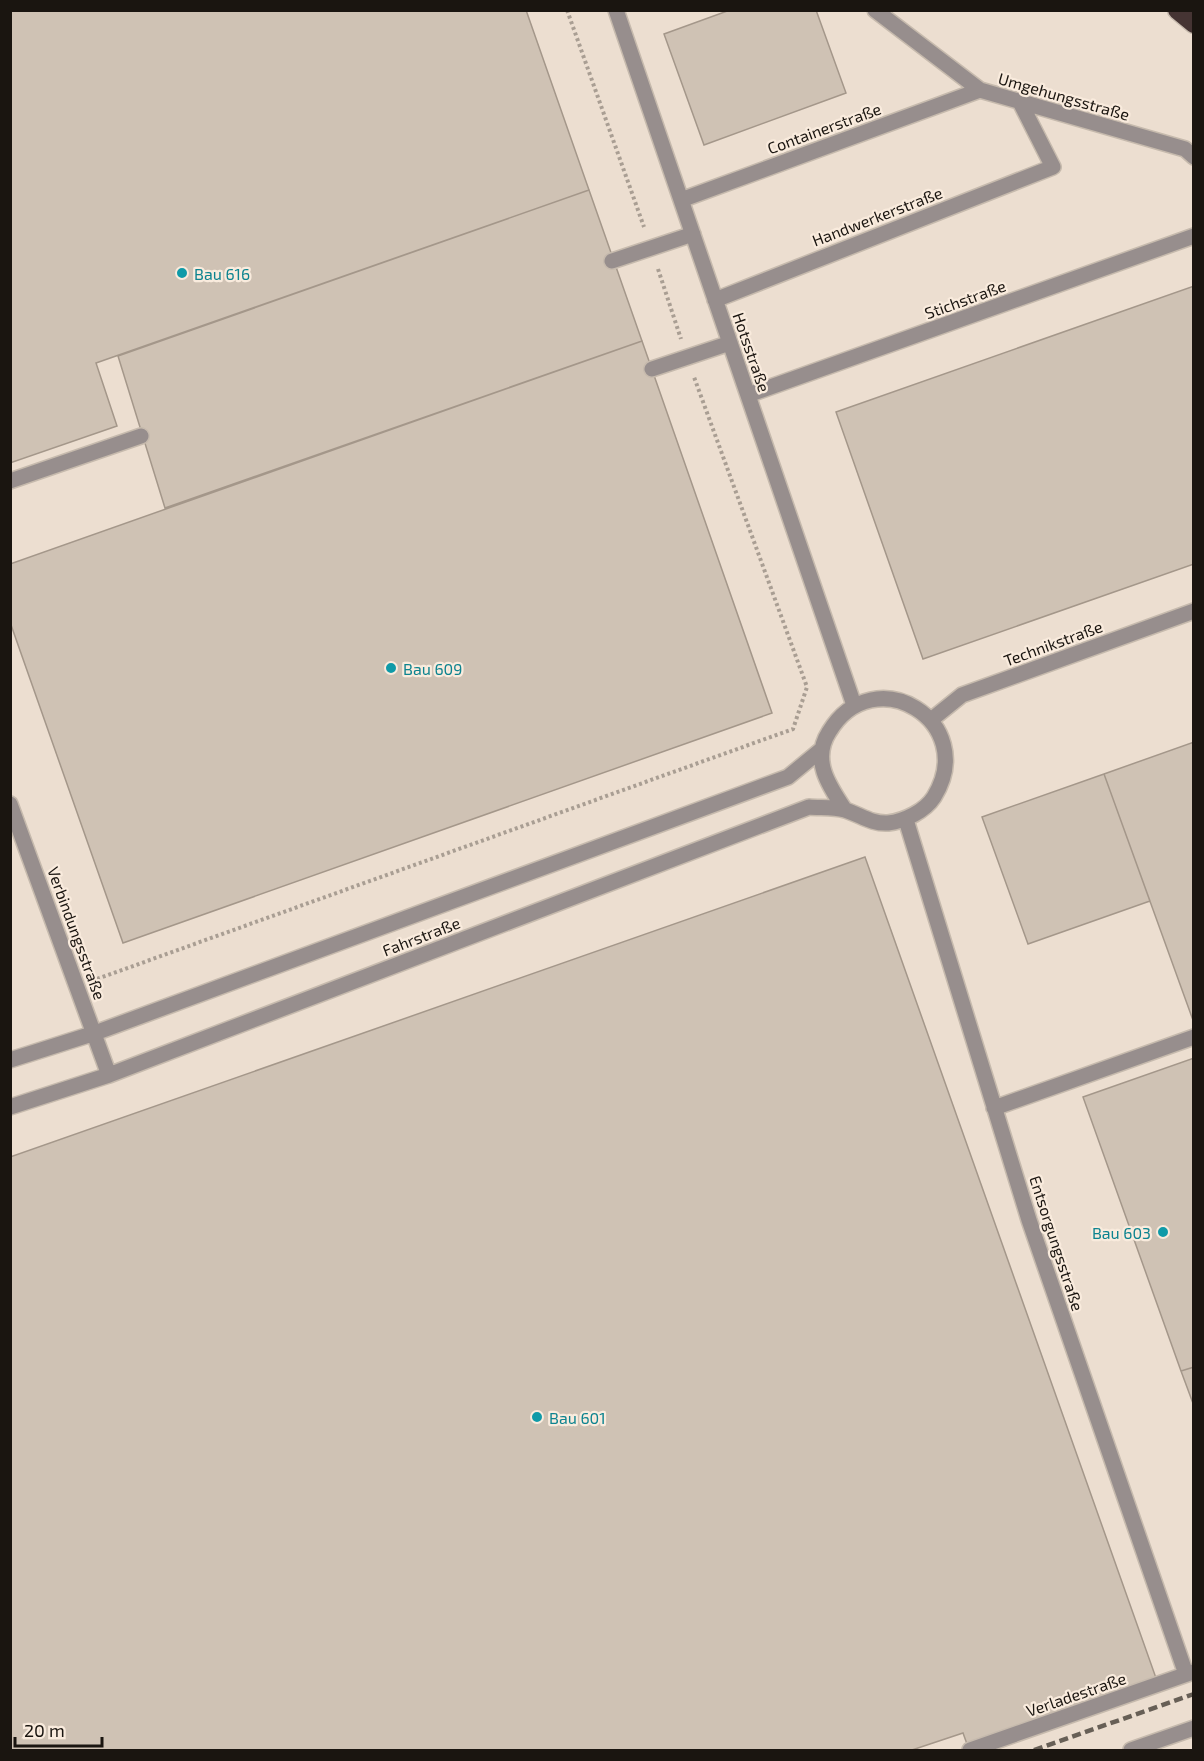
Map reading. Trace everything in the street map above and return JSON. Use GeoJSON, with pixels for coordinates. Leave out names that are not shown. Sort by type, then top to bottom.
{"type":"FeatureCollection","features":[{"type":"Feature","properties":{"kind":"highway"},"geometry":{"type":"LineString","coordinates":[[1177,10],[1194,24]]}},
{"type":"Feature","properties":{"kind":"street","name":"Hotsstraße"},"geometry":{"type":"LineString","coordinates":[[616,10],[854,705]]}},
{"type":"Feature","properties":{"kind":"street","name":"Umgehungsstraße"},"geometry":{"type":"LineString","coordinates":[[875,10],[980,90],[1021,104],[1185,150],[1194,157]]}},
{"type":"Feature","properties":{"kind":"street","name":"Containerstraße"},"geometry":{"type":"LineString","coordinates":[[681,200],[980,90]]}},
{"type":"Feature","properties":{"kind":"street","name":"Handwerkerstraße"},"geometry":{"type":"LineString","coordinates":[[715,300],[1053,167],[1021,104]]}},
{"type":"Feature","properties":{"kind":"street"},"geometry":{"type":"LineString","coordinates":[[612,261],[693,234]]}},
{"type":"Feature","properties":{"kind":"street","name":"Stichstraße"},"geometry":{"type":"LineString","coordinates":[[748,395],[1194,236]]}},
{"type":"Feature","properties":{"kind":"street"},"geometry":{"type":"LineString","coordinates":[[652,369],[730,343]]}},
{"type":"Feature","properties":{"kind":"street"},"geometry":{"type":"LineString","coordinates":[[10,481],[141,436]]}},
{"type":"Feature","properties":{"kind":"street","name":"Technikstraße"},"geometry":{"type":"LineString","coordinates":[[931,720],[962,695],[1194,611]]}},
{"type":"Feature","properties":{"kind":"street"},"geometry":{"type":"LineString","coordinates":[[874,698],[901,700],[921,710],[931,720],[943,741],[946,763],[942,784],[930,802],[906,820],[886,823],[865,820],[845,810],[830,788],[822,770],[822,749],[825,737],[836,719],[854,705],[874,698]]}},
{"type":"Feature","properties":{"kind":"street","name":"Fahrstraße"},"geometry":{"type":"LineString","coordinates":[[10,1060],[95,1033],[788,777],[822,749]]}},
{"type":"Feature","properties":{"kind":"street","name":"Verbindungsstraße"},"geometry":{"type":"LineString","coordinates":[[10,804],[109,1075]]}},
{"type":"Feature","properties":{"kind":"street","name":"Fahrstraße"},"geometry":{"type":"LineString","coordinates":[[10,1107],[109,1075],[809,807],[845,810]]}},
{"type":"Feature","properties":{"kind":"street","name":"Entsorgungsstraße"},"geometry":{"type":"LineString","coordinates":[[906,820],[1029,1221],[1190,1673]]}},
{"type":"Feature","properties":{"kind":"street"},"geometry":{"type":"LineString","coordinates":[[994,1108],[1194,1037]]}},
{"type":"Feature","properties":{"kind":"street","name":"Verladestraße"},"geometry":{"type":"LineString","coordinates":[[970,1750],[1190,1673]]}},
{"type":"Feature","properties":{"kind":"street"},"geometry":{"type":"LineString","coordinates":[[1131,1750],[1194,1728]]}},
{"type":"Feature","properties":{"kind":"path"},"geometry":{"type":"LineString","coordinates":[[78,986],[793,729],[807,687],[687,357],[651,247],[567,10]]}},
{"type":"Feature","properties":{"kind":"building","name":"Bau 616"},"geometry":{"type":"Polygon","coordinates":[[[10,10],[526,10],[589,190],[96,363],[117,426],[10,463],[10,10]]]}},
{"type":"Feature","properties":{"kind":"building"},"geometry":{"type":"Polygon","coordinates":[[[730,10],[816,10],[846,93],[704,145],[664,34],[730,10]]]}},
{"type":"Feature","properties":{"kind":"building"},"geometry":{"type":"Polygon","coordinates":[[[589,190],[642,341],[165,508],[118,356],[589,190]]]}},
{"type":"Feature","properties":{"kind":"building"},"geometry":{"type":"Polygon","coordinates":[[[1194,286],[1194,564],[923,659],[836,412],[1194,286]]]}},
{"type":"Feature","properties":{"kind":"building","name":"Bau 609"},"geometry":{"type":"Polygon","coordinates":[[[642,341],[772,713],[123,943],[10,622],[10,564],[642,341]]]}},
{"type":"Feature","properties":{"kind":"building"},"geometry":{"type":"Polygon","coordinates":[[[1194,742],[1194,1023],[1104,774],[1194,742]]]}},
{"type":"Feature","properties":{"kind":"building"},"geometry":{"type":"Polygon","coordinates":[[[1104,774],[1150,901],[1028,944],[982,817],[1104,774]]]}},
{"type":"Feature","properties":{"kind":"building","name":"Bau 601"},"geometry":{"type":"Polygon","coordinates":[[[865,857],[1156,1678],[967,1744],[963,1733],[912,1750],[10,1750],[10,1157],[865,857]]]}},
{"type":"Feature","properties":{"kind":"building","name":"Bau 603"},"geometry":{"type":"Polygon","coordinates":[[[1194,1058],[1194,1367],[1181,1371],[1083,1097],[1194,1058]]]}},
{"type":"Feature","properties":{"kind":"building"},"geometry":{"type":"Polygon","coordinates":[[[1194,1367],[1194,1406],[1181,1371],[1194,1367]]]}},
{"type":"Feature","properties":{"kind":"railway"},"geometry":{"type":"LineString","coordinates":[[1034,1750],[1194,1694]]}},
{"type":"Feature","properties":{"kind":"place","name":"Bau 616"},"geometry":{"type":"Point","coordinates":[182,273]}},
{"type":"Feature","properties":{"kind":"place","name":"Bau 609"},"geometry":{"type":"Point","coordinates":[391,668]}},
{"type":"Feature","properties":{"kind":"place","name":"Bau 603"},"geometry":{"type":"Point","coordinates":[1163,1232]}},
{"type":"Feature","properties":{"kind":"place","name":"Bau 601"},"geometry":{"type":"Point","coordinates":[537,1417]}}]}
